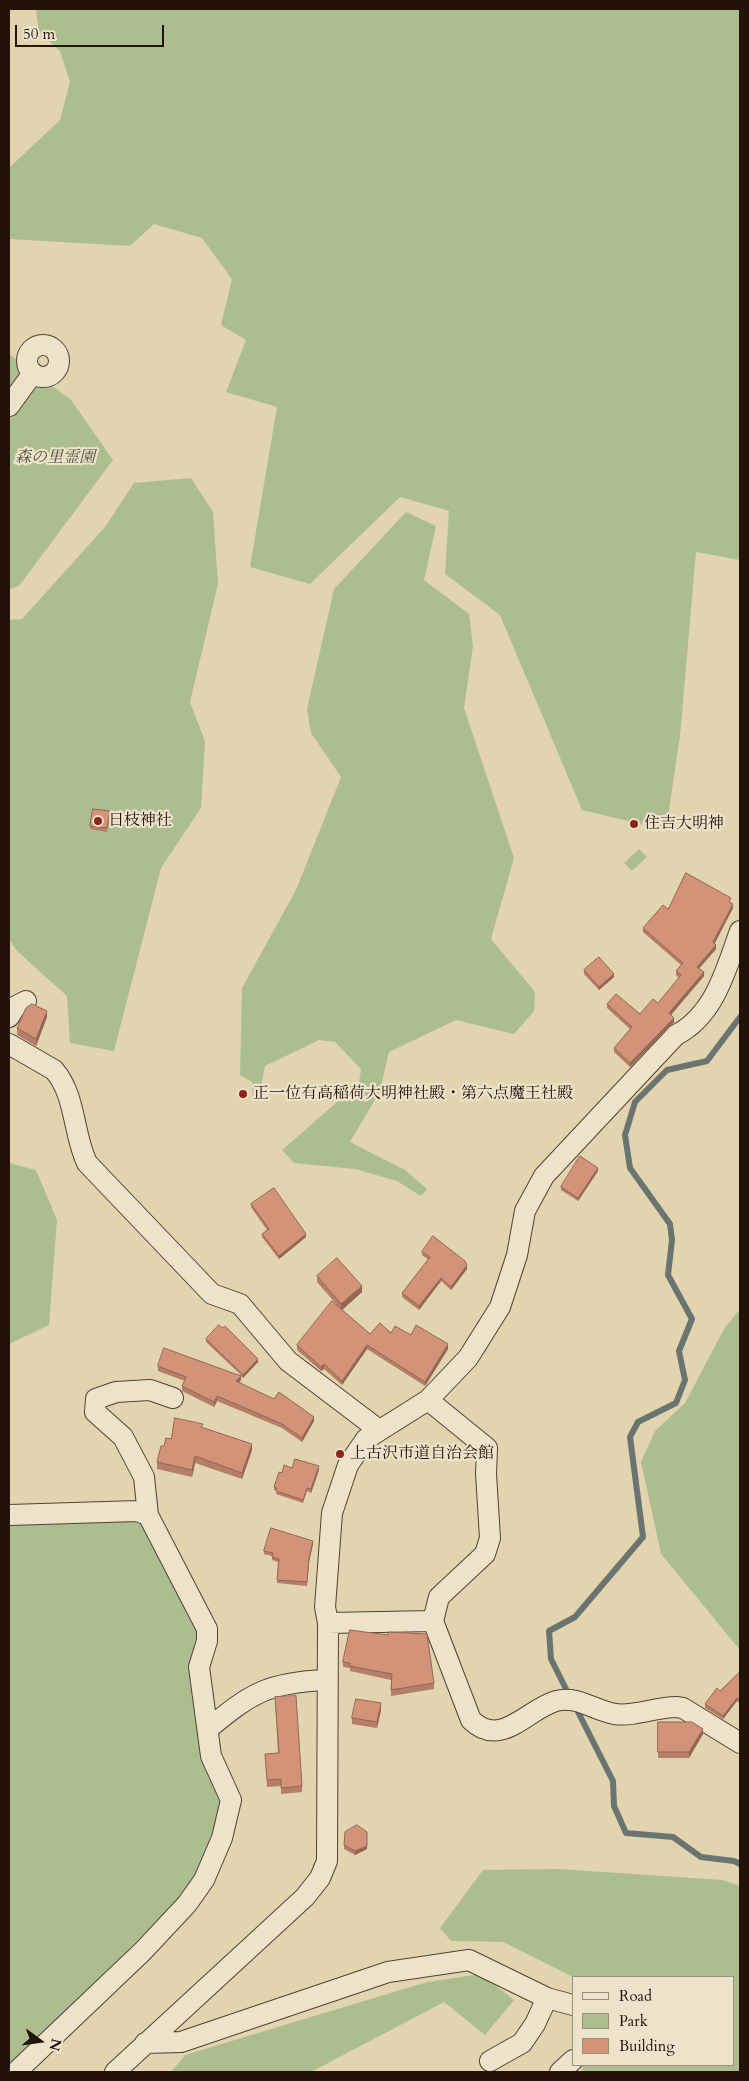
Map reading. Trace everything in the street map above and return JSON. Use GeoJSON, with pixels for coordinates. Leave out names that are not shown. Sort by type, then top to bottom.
{"type":"FeatureCollection","features":[{"type":"Feature","properties":{"kind":"street"},"geometry":{"type":"LineString","coordinates":[[9,406],[33,374]]}},
{"type":"Feature","properties":{"kind":"street"},"geometry":{"type":"LineString","coordinates":[[115,2072],[306,1897],[320,1878],[328,1861],[328,1624],[325,1606],[332,1513],[348,1465],[366,1439],[428,1400],[468,1358],[500,1307],[517,1255],[525,1211],[544,1176],[676,1035],[689,1028],[716,996],[740,931]]}},
{"type":"Feature","properties":{"kind":"street"},"geometry":{"type":"LineString","coordinates":[[9,1017],[16,1006],[26,1001]]}},
{"type":"Feature","properties":{"kind":"street"},"geometry":{"type":"LineString","coordinates":[[9,1044],[54,1070],[60,1076],[68,1096],[82,1152],[88,1163],[199,1281],[212,1294],[240,1304],[288,1361],[378,1430]]}},
{"type":"Feature","properties":{"kind":"street"},"geometry":{"type":"LineString","coordinates":[[16,2072],[143,1951],[187,1904],[204,1880],[222,1838],[231,1800],[211,1756],[199,1667],[207,1641],[207,1629],[148,1515],[144,1477],[123,1437],[95,1412],[96,1399],[116,1392],[150,1390],[173,1398]]}},
{"type":"Feature","properties":{"kind":"street"},"geometry":{"type":"LineString","coordinates":[[428,1400],[487,1448],[486,1474],[490,1538],[485,1554],[439,1597],[433,1620],[471,1720],[478,1727],[492,1732],[501,1731],[549,1704],[569,1700],[614,1714],[663,1707],[683,1708],[740,1743]]}},
{"type":"Feature","properties":{"kind":"street"},"geometry":{"type":"LineString","coordinates":[[9,1516],[137,1511],[148,1515]]}},
{"type":"Feature","properties":{"kind":"street"},"geometry":{"type":"LineString","coordinates":[[328,1624],[433,1620]]}},
{"type":"Feature","properties":{"kind":"street"},"geometry":{"type":"LineString","coordinates":[[208,1729],[242,1701],[269,1687],[327,1680]]}},
{"type":"Feature","properties":{"kind":"street"},"geometry":{"type":"LineString","coordinates":[[145,2043],[180,2042],[388,1972],[469,1960],[547,1998],[572,2005]]}},
{"type":"Feature","properties":{"kind":"street"},"geometry":{"type":"LineString","coordinates":[[490,2061],[522,2043],[535,2024],[547,1998]]}},
{"type":"Feature","properties":{"kind":"street"},"geometry":{"type":"LineString","coordinates":[[560,2072],[572,2061]]}},
{"type":"Feature","properties":{"kind":"green space"},"geometry":{"type":"Polygon","coordinates":[[[36,9],[740,9],[740,560],[696,552],[680,736],[666,830],[582,810],[500,615],[445,574],[449,511],[400,497],[310,584],[250,567],[277,407],[226,392],[246,340],[221,325],[232,279],[202,238],[154,224],[130,246],[9,239],[9,168],[60,120],[70,82],[60,51],[39,32],[36,9]]]}},
{"type":"Feature","properties":{"kind":"green space","name":"森の里霊園"},"geometry":{"type":"Polygon","coordinates":[[[9,354],[71,400],[113,460],[19,586],[9,589],[9,354]]]}},
{"type":"Feature","properties":{"kind":"green space"},"geometry":{"type":"Polygon","coordinates":[[[191,478],[213,512],[218,584],[190,702],[205,741],[201,808],[161,868],[114,1051],[70,1043],[67,996],[17,951],[9,939],[9,620],[22,619],[105,527],[134,483],[191,478]]]}},
{"type":"Feature","properties":{"kind":"green space"},"geometry":{"type":"Polygon","coordinates":[[[406,512],[436,526],[424,580],[469,614],[473,646],[464,708],[514,858],[491,939],[535,992],[534,1011],[514,1034],[456,1020],[389,1052],[380,1091],[350,1142],[405,1170],[427,1189],[421,1196],[397,1181],[355,1169],[294,1163],[282,1150],[359,1083],[361,1069],[335,1042],[319,1040],[265,1066],[258,1101],[253,1100],[252,1082],[240,1075],[242,988],[296,890],[341,777],[311,733],[307,709],[334,589],[406,512]]]}},
{"type":"Feature","properties":{"kind":"green space"},"geometry":{"type":"Polygon","coordinates":[[[639,849],[647,857],[632,871],[624,863],[639,849]]]}},
{"type":"Feature","properties":{"kind":"green space"},"geometry":{"type":"Polygon","coordinates":[[[9,1163],[36,1170],[57,1220],[49,1325],[9,1344],[9,1163]]]}},
{"type":"Feature","properties":{"kind":"green space"},"geometry":{"type":"Polygon","coordinates":[[[740,1309],[740,1650],[661,1554],[641,1462],[655,1431],[685,1403],[724,1329],[740,1309]]]}},
{"type":"Feature","properties":{"kind":"green space"},"geometry":{"type":"Polygon","coordinates":[[[9,1521],[137,1521],[146,1524],[198,1633],[191,1667],[223,1797],[205,1857],[187,1890],[9,2071],[9,1521]]]}},
{"type":"Feature","properties":{"kind":"green space"},"geometry":{"type":"Polygon","coordinates":[[[559,1869],[723,1880],[740,1886],[740,2072],[582,2072],[583,2066],[734,2066],[734,1976],[572,1976],[503,1942],[451,1941],[440,1928],[483,1870],[559,1869]]]}},
{"type":"Feature","properties":{"kind":"green space"},"geometry":{"type":"Polygon","coordinates":[[[481,1974],[514,2000],[485,2035],[444,2002],[311,2072],[171,2072],[185,2055],[427,1982],[481,1974]]]}},
{"type":"Feature","properties":{"kind":"building","name":"日枝神社"},"geometry":{"type":"Polygon","coordinates":[[[93,809],[110,811],[107,828],[90,826],[93,809]]]}},
{"type":"Feature","properties":{"kind":"building"},"geometry":{"type":"Polygon","coordinates":[[[686,873],[731,898],[729,902],[733,904],[713,942],[716,945],[697,967],[704,972],[669,1013],[674,1018],[630,1063],[614,1048],[632,1027],[607,1004],[616,994],[640,1014],[653,999],[658,1003],[681,975],[676,971],[683,963],[643,928],[663,905],[668,909],[686,873]]]}},
{"type":"Feature","properties":{"kind":"building"},"geometry":{"type":"Polygon","coordinates":[[[599,957],[614,974],[599,987],[584,970],[599,957]]]}},
{"type":"Feature","properties":{"kind":"building"},"geometry":{"type":"Polygon","coordinates":[[[32,1004],[47,1011],[36,1039],[17,1028],[26,1008],[32,1004]]]}},
{"type":"Feature","properties":{"kind":"building"},"geometry":{"type":"Polygon","coordinates":[[[580,1156],[598,1168],[578,1198],[561,1187],[580,1156]]]}},
{"type":"Feature","properties":{"kind":"building"},"geometry":{"type":"Polygon","coordinates":[[[274,1188],[306,1234],[279,1256],[262,1234],[269,1229],[251,1204],[274,1188]]]}},
{"type":"Feature","properties":{"kind":"building"},"geometry":{"type":"Polygon","coordinates":[[[433,1236],[465,1261],[467,1265],[451,1287],[441,1278],[419,1306],[402,1293],[430,1257],[422,1252],[433,1236]]]}},
{"type":"Feature","properties":{"kind":"building"},"geometry":{"type":"Polygon","coordinates":[[[337,1258],[362,1286],[341,1304],[317,1276],[337,1258]]]}},
{"type":"Feature","properties":{"kind":"building"},"geometry":{"type":"Polygon","coordinates":[[[332,1301],[370,1334],[380,1323],[391,1333],[395,1326],[411,1335],[416,1325],[448,1344],[425,1382],[367,1345],[342,1381],[324,1364],[321,1367],[297,1345],[332,1301]]]}},
{"type":"Feature","properties":{"kind":"building"},"geometry":{"type":"Polygon","coordinates":[[[219,1325],[222,1328],[225,1326],[258,1359],[243,1375],[206,1339],[219,1325]]]}},
{"type":"Feature","properties":{"kind":"building"},"geometry":{"type":"Polygon","coordinates":[[[164,1348],[241,1376],[236,1381],[274,1399],[279,1392],[314,1417],[302,1438],[282,1424],[217,1396],[214,1402],[182,1386],[186,1377],[158,1366],[164,1348]]]}},
{"type":"Feature","properties":{"kind":"building"},"geometry":{"type":"Polygon","coordinates":[[[175,1418],[203,1424],[201,1427],[252,1444],[242,1473],[195,1456],[192,1470],[157,1462],[161,1446],[164,1446],[166,1438],[171,1439],[175,1418]]]}},
{"type":"Feature","properties":{"kind":"building"},"geometry":{"type":"Polygon","coordinates":[[[295,1459],[319,1466],[311,1489],[307,1488],[303,1500],[276,1491],[277,1488],[274,1487],[279,1472],[282,1473],[284,1465],[292,1468],[295,1459]]]}},
{"type":"Feature","properties":{"kind":"building"},"geometry":{"type":"Polygon","coordinates":[[[271,1528],[313,1541],[307,1582],[277,1580],[279,1559],[272,1557],[273,1553],[264,1551],[271,1528]]]}},
{"type":"Feature","properties":{"kind":"building"},"geometry":{"type":"Polygon","coordinates":[[[350,1630],[388,1635],[389,1632],[427,1634],[434,1683],[391,1690],[392,1674],[350,1666],[350,1663],[343,1662],[350,1630]]]}},
{"type":"Feature","properties":{"kind":"building"},"geometry":{"type":"Polygon","coordinates":[[[740,1672],[740,1700],[737,1698],[723,1716],[705,1704],[717,1688],[720,1691],[740,1672]]]}},
{"type":"Feature","properties":{"kind":"building"},"geometry":{"type":"Polygon","coordinates":[[[296,1696],[302,1786],[281,1788],[281,1779],[267,1780],[265,1754],[279,1753],[275,1697],[296,1696]]]}},
{"type":"Feature","properties":{"kind":"building"},"geometry":{"type":"Polygon","coordinates":[[[356,1699],[381,1703],[377,1722],[352,1718],[356,1699]]]}},
{"type":"Feature","properties":{"kind":"building"},"geometry":{"type":"Polygon","coordinates":[[[658,1722],[692,1722],[703,1729],[689,1752],[658,1752],[658,1722]]]}},
{"type":"Feature","properties":{"kind":"building"},"geometry":{"type":"Polygon","coordinates":[[[357,1825],[367,1832],[367,1846],[355,1851],[344,1845],[345,1832],[357,1825]]]}},
{"type":"Feature","properties":{"kind":"waterway"},"geometry":{"type":"LineString","coordinates":[[570,1697],[551,1659],[549,1631],[575,1617],[643,1537],[630,1437],[638,1422],[676,1403],[685,1380],[679,1351],[692,1319],[668,1275],[672,1240],[670,1224],[630,1168],[625,1135],[635,1102],[667,1070],[707,1061],[740,1017]]}},
{"type":"Feature","properties":{"kind":"waterway"},"geometry":{"type":"LineString","coordinates":[[575,1706],[613,1781],[614,1806],[626,1833],[673,1837],[701,1857],[734,1861],[740,1864]]}},
{"type":"Feature","properties":{"kind":"place","name":"日枝神社"},"geometry":{"type":"Point","coordinates":[98,821]}},
{"type":"Feature","properties":{"kind":"place","name":"住吉大明神"},"geometry":{"type":"Point","coordinates":[634,824]}},
{"type":"Feature","properties":{"kind":"place","name":"正一位有高稲荷大明神社殿・第六点魔王社殿"},"geometry":{"type":"Point","coordinates":[243,1094]}},
{"type":"Feature","properties":{"kind":"place","name":"上古沢市道自治会館"},"geometry":{"type":"Point","coordinates":[340,1454]}}]}
